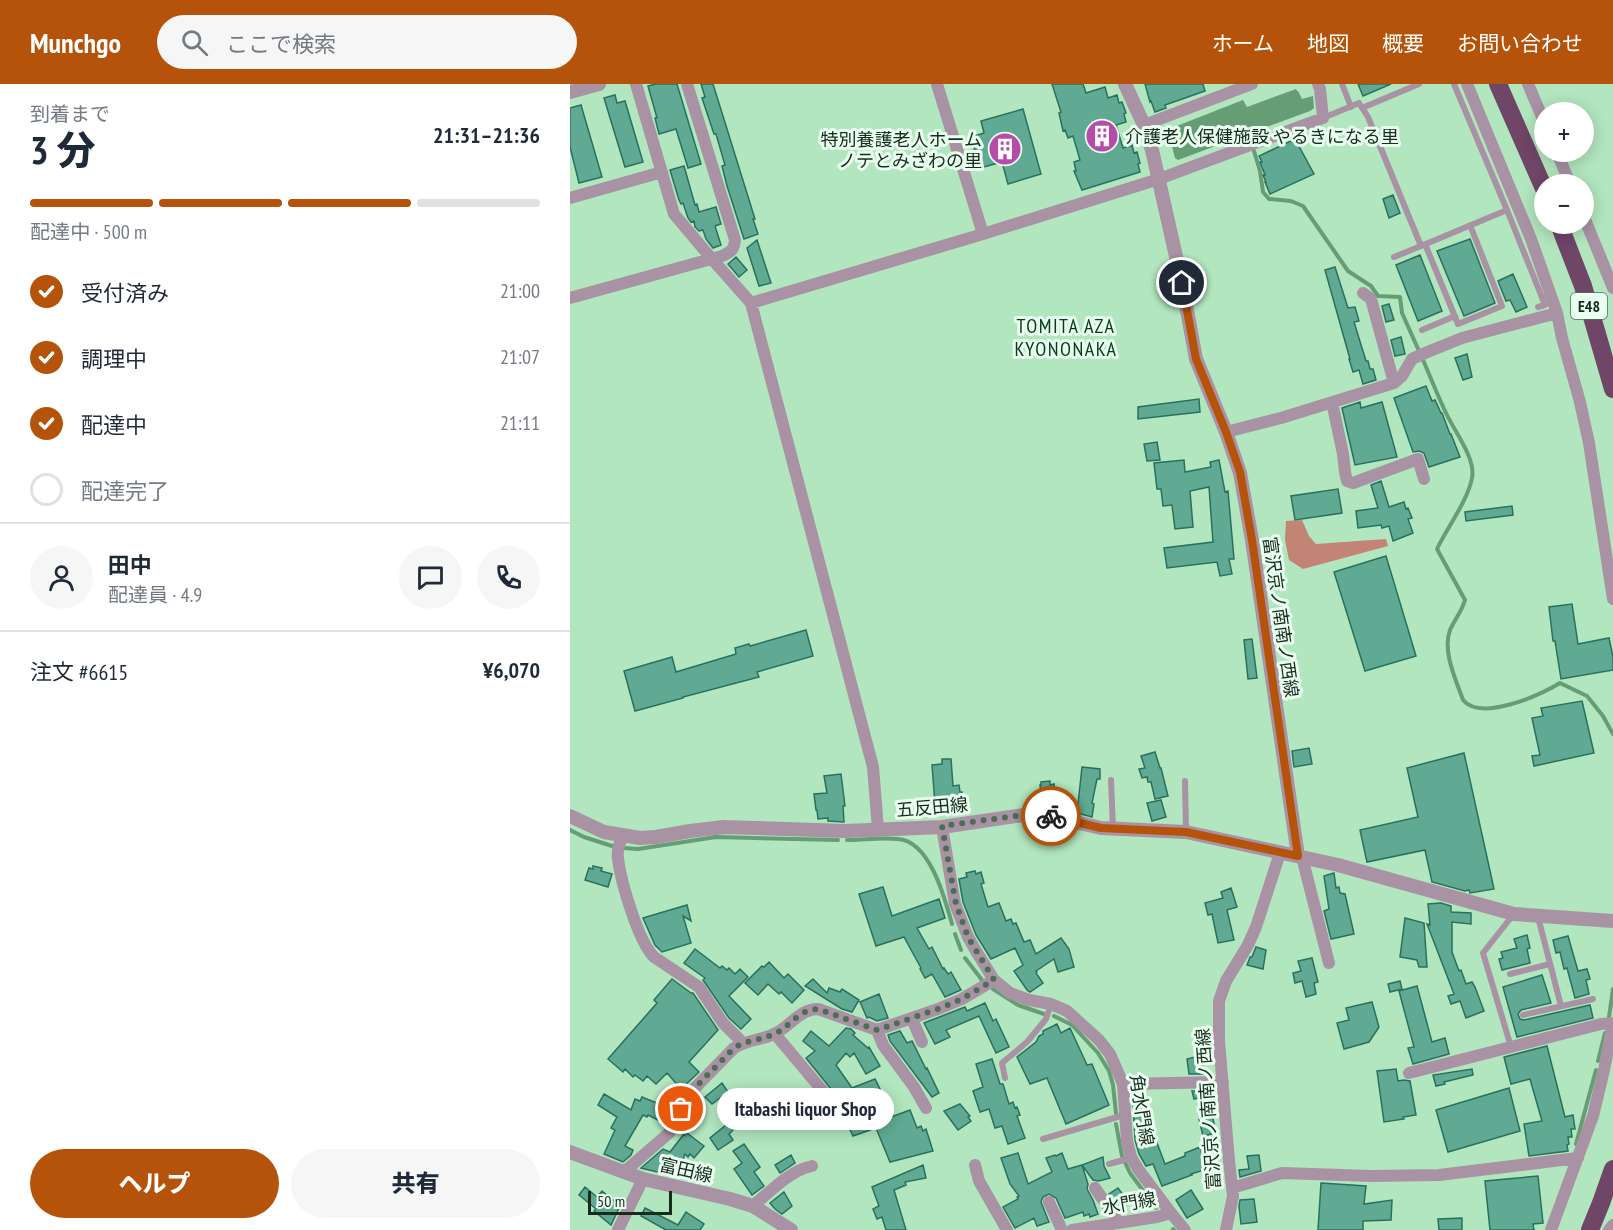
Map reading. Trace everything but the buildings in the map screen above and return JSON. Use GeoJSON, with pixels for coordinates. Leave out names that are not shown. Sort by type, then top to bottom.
{"type":"FeatureCollection","features":[{"type":"Feature","properties":{"kind":"highway"},"geometry":{"type":"LineString","coordinates":[[1498,84],[1538,174]]}},
{"type":"Feature","properties":{"kind":"highway"},"geometry":{"type":"LineString","coordinates":[[1503,84],[1538,174]]}},
{"type":"Feature","properties":{"kind":"highway","name":"E48"},"geometry":{"type":"LineString","coordinates":[[1563,234],[1583,286],[1613,389]]}},
{"type":"Feature","properties":{"kind":"highway"},"geometry":{"type":"LineString","coordinates":[[1590,1230],[1613,1169]]}},
{"type":"Feature","properties":{"kind":"street"},"geometry":{"type":"LineString","coordinates":[[570,92],[599,84]]}},
{"type":"Feature","properties":{"kind":"street"},"geometry":{"type":"LineString","coordinates":[[636,84],[674,214],[751,303],[873,767],[878,829]]}},
{"type":"Feature","properties":{"kind":"street"},"geometry":{"type":"LineString","coordinates":[[570,298],[712,259],[731,252],[734,248],[735,240],[687,84]]}},
{"type":"Feature","properties":{"kind":"street"},"geometry":{"type":"LineString","coordinates":[[937,84],[983,234]]}},
{"type":"Feature","properties":{"kind":"street","name":"富沢京ノ南南ノ西線"},"geometry":{"type":"LineString","coordinates":[[1125,84],[1144,125],[1159,179],[1196,359],[1240,472],[1300,857]]}},
{"type":"Feature","properties":{"kind":"street"},"geometry":{"type":"LineString","coordinates":[[1144,125],[1225,89],[1252,84]]}},
{"type":"Feature","properties":{"kind":"street"},"geometry":{"type":"LineString","coordinates":[[751,303],[1159,179],[1323,118],[1318,84]]}},
{"type":"Feature","properties":{"kind":"street"},"geometry":{"type":"LineString","coordinates":[[1467,84],[1531,239],[1557,313],[1589,443],[1613,599]]}},
{"type":"Feature","properties":{"kind":"street"},"geometry":{"type":"LineString","coordinates":[[1528,84],[1536,102]]}},
{"type":"Feature","properties":{"kind":"street"},"geometry":{"type":"LineString","coordinates":[[570,198],[662,172]]}},
{"type":"Feature","properties":{"kind":"street"},"geometry":{"type":"LineString","coordinates":[[1591,234],[1613,288]]}},
{"type":"Feature","properties":{"kind":"street"},"geometry":{"type":"LineString","coordinates":[[1363,293],[1371,299],[1371,319],[1394,383]]}},
{"type":"Feature","properties":{"kind":"street"},"geometry":{"type":"LineString","coordinates":[[1226,432],[1281,418],[1394,383],[1402,376],[1413,359],[1425,353],[1462,338],[1557,313]]}},
{"type":"Feature","properties":{"kind":"street"},"geometry":{"type":"LineString","coordinates":[[1332,402],[1344,454],[1347,481],[1353,483],[1418,459],[1424,479]]}},
{"type":"Feature","properties":{"kind":"street","name":"五反田線"},"geometry":{"type":"LineString","coordinates":[[570,816],[598,830],[640,838],[724,827],[846,831],[942,826],[1030,814],[1050,816],[1101,828],[1186,832],[1338,865],[1514,914],[1613,921]]}},
{"type":"Feature","properties":{"kind":"street","name":"角水門線"},"geometry":{"type":"LineString","coordinates":[[942,826],[956,904],[968,937],[994,980],[1010,993],[1029,1000],[1051,1004],[1067,1011],[1099,1040],[1110,1054],[1123,1084],[1126,1159],[1138,1169],[1171,1214]]}},
{"type":"Feature","properties":{"kind":"street"},"geometry":{"type":"LineString","coordinates":[[623,836],[619,842],[620,869],[638,928],[648,951],[699,987],[723,1023],[742,1043]]}},
{"type":"Feature","properties":{"kind":"street","name":"富沢京ノ南南ノ西線"},"geometry":{"type":"LineString","coordinates":[[1226,1230],[1233,1196],[1219,1041],[1220,1001],[1226,981],[1256,927],[1280,853]]}},
{"type":"Feature","properties":{"kind":"street"},"geometry":{"type":"LineString","coordinates":[[1300,857],[1329,963]]}},
{"type":"Feature","properties":{"kind":"street"},"geometry":{"type":"LineString","coordinates":[[625,1171],[669,1133],[687,1096],[734,1048],[742,1043],[775,1034],[810,1009],[818,1009],[877,1030],[962,999],[994,980]]}},
{"type":"Feature","properties":{"kind":"street"},"geometry":{"type":"LineString","coordinates":[[912,1019],[922,1042]]}},
{"type":"Feature","properties":{"kind":"street"},"geometry":{"type":"LineString","coordinates":[[1408,1073],[1613,1023],[1593,1116],[1551,1230]]}},
{"type":"Feature","properties":{"kind":"street"},"geometry":{"type":"LineString","coordinates":[[877,1030],[883,1045],[914,1087],[926,1108]]}},
{"type":"Feature","properties":{"kind":"street"},"geometry":{"type":"LineString","coordinates":[[775,1034],[827,1096],[837,1121]]}},
{"type":"Feature","properties":{"kind":"street"},"geometry":{"type":"LineString","coordinates":[[1123,1084],[1222,1082]]}},
{"type":"Feature","properties":{"kind":"street","name":"富田線"},"geometry":{"type":"LineString","coordinates":[[570,1152],[643,1179],[753,1206],[791,1230]]}},
{"type":"Feature","properties":{"kind":"street"},"geometry":{"type":"LineString","coordinates":[[1232,1188],[1282,1173],[1372,1176],[1439,1175],[1578,1158]]}},
{"type":"Feature","properties":{"kind":"street"},"geometry":{"type":"LineString","coordinates":[[975,1165],[978,1181],[1006,1230]]}},
{"type":"Feature","properties":{"kind":"street"},"geometry":{"type":"LineString","coordinates":[[753,1206],[782,1181],[812,1166]]}},
{"type":"Feature","properties":{"kind":"street"},"geometry":{"type":"LineString","coordinates":[[618,1230],[643,1179]]}},
{"type":"Feature","properties":{"kind":"street"},"geometry":{"type":"LineString","coordinates":[[1095,1188],[1119,1223]]}},
{"type":"Feature","properties":{"kind":"street"},"geometry":{"type":"LineString","coordinates":[[1049,1202],[1062,1230]]}},
{"type":"Feature","properties":{"kind":"street","name":"水門線"},"geometry":{"type":"LineString","coordinates":[[1072,1230],[1171,1214],[1185,1230]]}},
{"type":"Feature","properties":{"kind":"street"},"geometry":{"type":"LineString","coordinates":[[1609,1230],[1613,1225]]}},
{"type":"Feature","properties":{"kind":"lane"},"geometry":{"type":"LineString","coordinates":[[1342,84],[1351,106]]}},
{"type":"Feature","properties":{"kind":"lane"},"geometry":{"type":"LineString","coordinates":[[1362,108],[1419,84]]}},
{"type":"Feature","properties":{"kind":"lane"},"geometry":{"type":"LineString","coordinates":[[1454,84],[1545,305],[1538,307]]}},
{"type":"Feature","properties":{"kind":"lane"},"geometry":{"type":"LineString","coordinates":[[1323,118],[1359,103],[1368,117],[1458,324],[1502,306],[1470,225]]}},
{"type":"Feature","properties":{"kind":"lane"},"geometry":{"type":"LineString","coordinates":[[1394,257],[1507,210]]}},
{"type":"Feature","properties":{"kind":"lane"},"geometry":{"type":"LineString","coordinates":[[1422,330],[1455,316]]}},
{"type":"Feature","properties":{"kind":"lane"},"geometry":{"type":"LineString","coordinates":[[1111,780],[1113,829]]}},
{"type":"Feature","properties":{"kind":"lane"},"geometry":{"type":"LineString","coordinates":[[1185,781],[1186,832]]}},
{"type":"Feature","properties":{"kind":"lane"},"geometry":{"type":"LineString","coordinates":[[1511,1047],[1483,953],[1514,914]]}},
{"type":"Feature","properties":{"kind":"lane"},"geometry":{"type":"LineString","coordinates":[[1538,917],[1561,1006]]}},
{"type":"Feature","properties":{"kind":"lane"},"geometry":{"type":"LineString","coordinates":[[1510,974],[1550,964]]}},
{"type":"Feature","properties":{"kind":"lane"},"geometry":{"type":"LineString","coordinates":[[1523,1015],[1593,999]]}},
{"type":"Feature","properties":{"kind":"lane"},"geometry":{"type":"LineString","coordinates":[[1005,1078],[1002,1063],[1027,1042],[1046,1019],[1051,1004]]}},
{"type":"Feature","properties":{"kind":"lane"},"geometry":{"type":"LineString","coordinates":[[1042,1139],[1124,1115]]}},
{"type":"Feature","properties":{"kind":"lane"},"geometry":{"type":"LineString","coordinates":[[1109,1164],[1126,1159]]}},
{"type":"Feature","properties":{"kind":"shaded area"},"geometry":{"type":"Polygon","coordinates":[[[1296,89],[1302,99],[1313,96],[1314,108],[1178,160],[1175,158],[1169,129],[1243,100],[1247,107],[1296,89]]]}},
{"type":"Feature","properties":{"kind":"shaded area"},"geometry":{"type":"Polygon","coordinates":[[[1302,520],[1309,536],[1316,544],[1386,539],[1388,546],[1303,569],[1289,560],[1285,540],[1286,521],[1302,520]]]}},
{"type":"Feature","properties":{"kind":"waterway"},"geometry":{"type":"LineString","coordinates":[[1254,151],[1263,192],[1269,199],[1291,201],[1303,206],[1348,271],[1371,286],[1378,296],[1400,297],[1402,313],[1419,351]]}},
{"type":"Feature","properties":{"kind":"waterway"},"geometry":{"type":"LineString","coordinates":[[1423,360],[1468,454],[1472,471],[1470,487],[1437,549],[1465,600],[1448,638],[1451,665],[1463,700],[1472,706],[1496,707],[1539,694],[1560,683],[1587,696],[1603,716],[1613,734]]}},
{"type":"Feature","properties":{"kind":"waterway"},"geometry":{"type":"LineString","coordinates":[[570,830],[612,846]]}},
{"type":"Feature","properties":{"kind":"waterway"},"geometry":{"type":"LineString","coordinates":[[624,848],[638,849],[716,837],[838,840]]}},
{"type":"Feature","properties":{"kind":"waterway"},"geometry":{"type":"LineString","coordinates":[[847,840],[886,838],[909,842],[919,850],[934,873],[952,924]]}},
{"type":"Feature","properties":{"kind":"waterway"},"geometry":{"type":"LineString","coordinates":[[955,934],[961,950]]}},
{"type":"Feature","properties":{"kind":"waterway"},"geometry":{"type":"LineString","coordinates":[[965,958],[982,980]]}},
{"type":"Feature","properties":{"kind":"waterway"},"geometry":{"type":"LineString","coordinates":[[993,989],[1018,1005],[1044,1014]]}},
{"type":"Feature","properties":{"kind":"waterway"},"geometry":{"type":"LineString","coordinates":[[1609,1017],[1613,989]]}},
{"type":"Feature","properties":{"kind":"waterway"},"geometry":{"type":"LineString","coordinates":[[1054,1016],[1072,1025],[1098,1053],[1109,1071],[1116,1113]]}},
{"type":"Feature","properties":{"kind":"waterway"},"geometry":{"type":"LineString","coordinates":[[1598,1061],[1605,1033]]}},
{"type":"Feature","properties":{"kind":"waterway"},"geometry":{"type":"LineString","coordinates":[[1576,1144],[1596,1070]]}},
{"type":"Feature","properties":{"kind":"waterway"},"geometry":{"type":"LineString","coordinates":[[1116,1124],[1122,1156],[1130,1173],[1156,1208]]}},
{"type":"Feature","properties":{"kind":"way so far"},"geometry":{"type":"LineString","coordinates":[[681,1109],[687,1096],[734,1048],[742,1043],[775,1034],[810,1009],[818,1009],[877,1030],[962,999],[994,980],[968,937],[956,904],[942,826],[1030,814],[1051,816]]}},
{"type":"Feature","properties":{"kind":"place","name":"介護老人保健施設 やるきになる里"},"geometry":{"type":"Point","coordinates":[1102,136]}},
{"type":"Feature","properties":{"kind":"place","name":"特別養護老人ホーム ノテとみざわの里"},"geometry":{"type":"Point","coordinates":[1005,149]}},
{"type":"Feature","properties":{"kind":"place","name":"Itabashi liquor Shop"},"geometry":{"type":"Point","coordinates":[681,1109]}},
{"type":"Feature","properties":{"kind":"district","name":"TOMITA AZA KYONONAKA"},"geometry":{"type":"Point","coordinates":[1066,338]}},
{"type":"Feature","properties":{"kind":"route"},"geometry":{"type":"LineString","coordinates":[[1051,816],[1101,828],[1186,832],[1298,856],[1240,472],[1196,359],[1182,283]]}}]}
